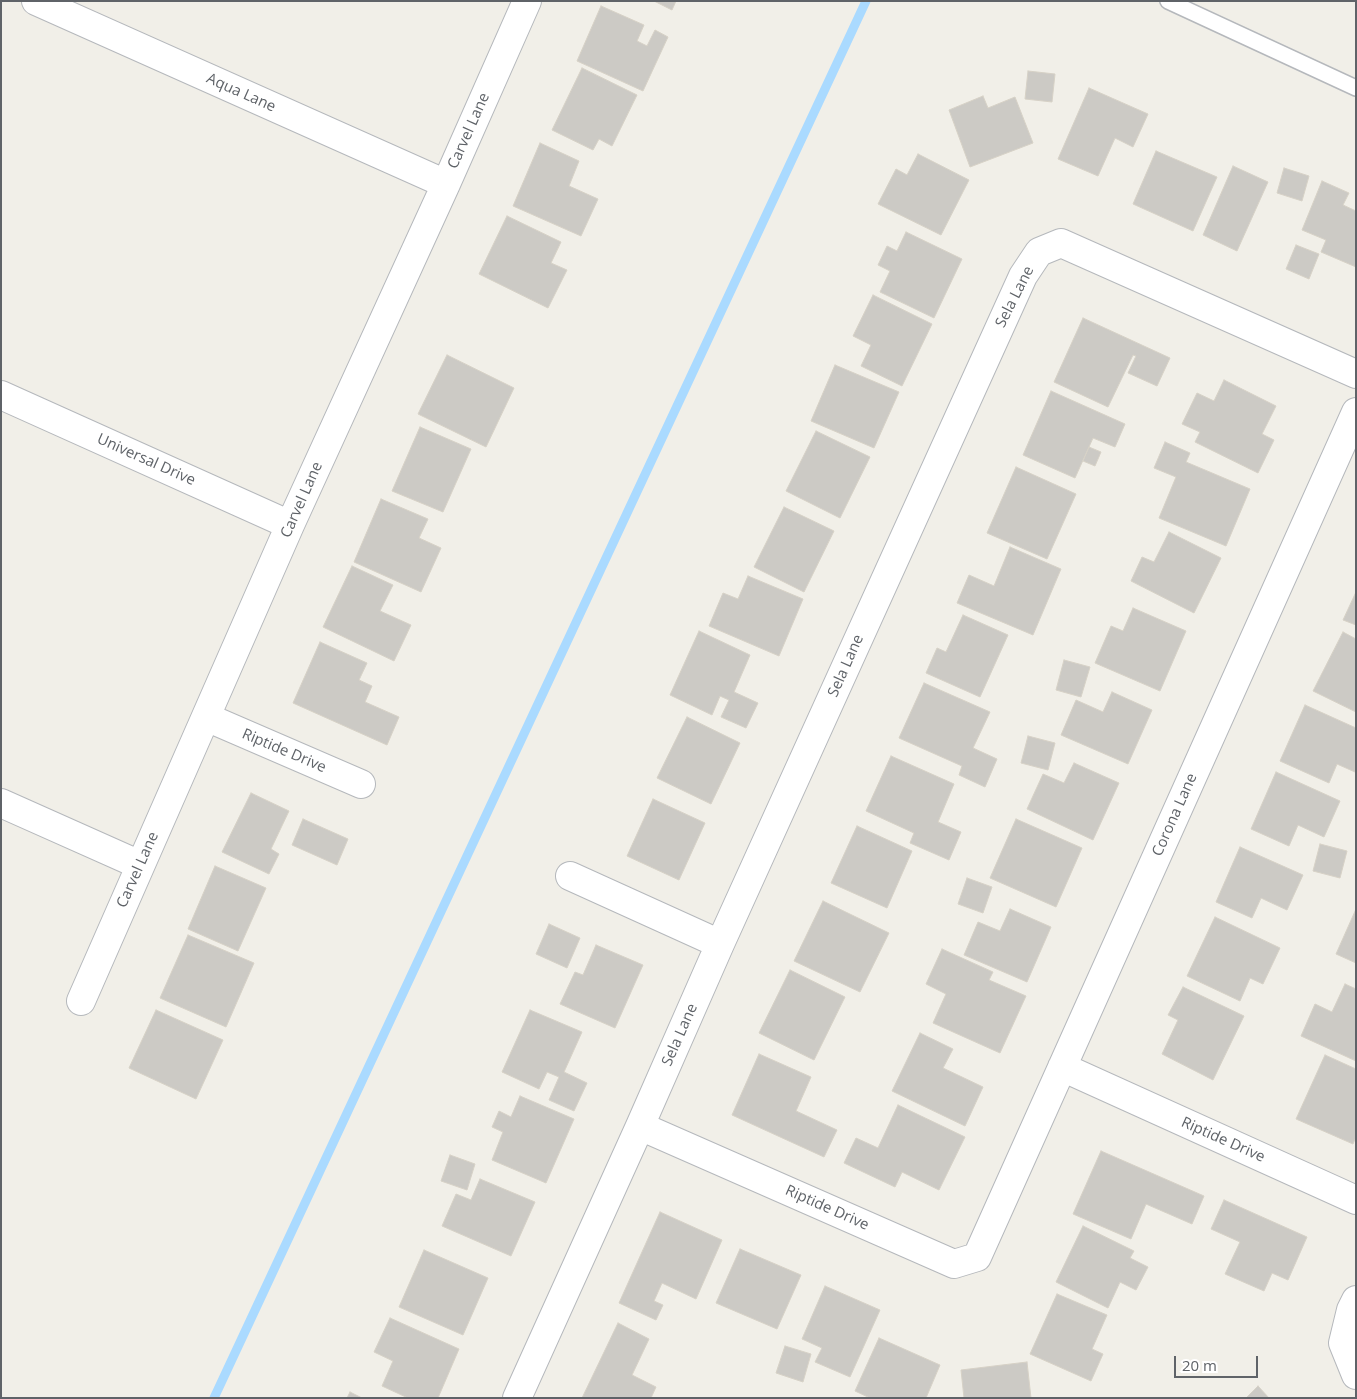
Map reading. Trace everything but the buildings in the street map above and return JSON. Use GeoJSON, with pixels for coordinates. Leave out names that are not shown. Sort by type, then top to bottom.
{"type":"FeatureCollection","features":[{"type":"Feature","properties":{"kind":"street","name":"Aqua Lane"},"geometry":{"type":"LineString","coordinates":[[36,1],[446,184]]}},
{"type":"Feature","properties":{"kind":"street","name":"Carvel Lane"},"geometry":{"type":"LineString","coordinates":[[81,1001],[290,525],[446,184],[527,1]]}},
{"type":"Feature","properties":{"kind":"street","name":"Sela Lane"},"geometry":{"type":"LineString","coordinates":[[517,1398],[720,944],[1023,276],[1039,252],[1061,243],[1356,374]]}},
{"type":"Feature","properties":{"kind":"street","name":"Universal Drive"},"geometry":{"type":"LineString","coordinates":[[1,395],[290,525]]}},
{"type":"Feature","properties":{"kind":"street","name":"Corona Lane"},"geometry":{"type":"LineString","coordinates":[[994,1218],[1356,412]]}},
{"type":"Feature","properties":{"kind":"street","name":"Riptide Drive"},"geometry":{"type":"LineString","coordinates":[[206,717],[361,784]]}},
{"type":"Feature","properties":{"kind":"street"},"geometry":{"type":"LineString","coordinates":[[1,802],[140,865]]}},
{"type":"Feature","properties":{"kind":"street"},"geometry":{"type":"LineString","coordinates":[[570,876],[720,944]]}},
{"type":"Feature","properties":{"kind":"street","name":"Riptide Drive"},"geometry":{"type":"LineString","coordinates":[[1062,1067],[1356,1200]]}},
{"type":"Feature","properties":{"kind":"street","name":"Riptide Drive"},"geometry":{"type":"LineString","coordinates":[[640,1126],[954,1264],[977,1257],[994,1218]]}},
{"type":"Feature","properties":{"kind":"street"},"geometry":{"type":"LineString","coordinates":[[1356,1300],[1351,1310],[1343,1343],[1356,1376]]}},
{"type":"Feature","properties":{"kind":"lane"},"geometry":{"type":"LineString","coordinates":[[1168,1],[1356,88]]}},
{"type":"Feature","properties":{"kind":"waterway"},"geometry":{"type":"LineString","coordinates":[[214,1398],[866,1]]}}]}
